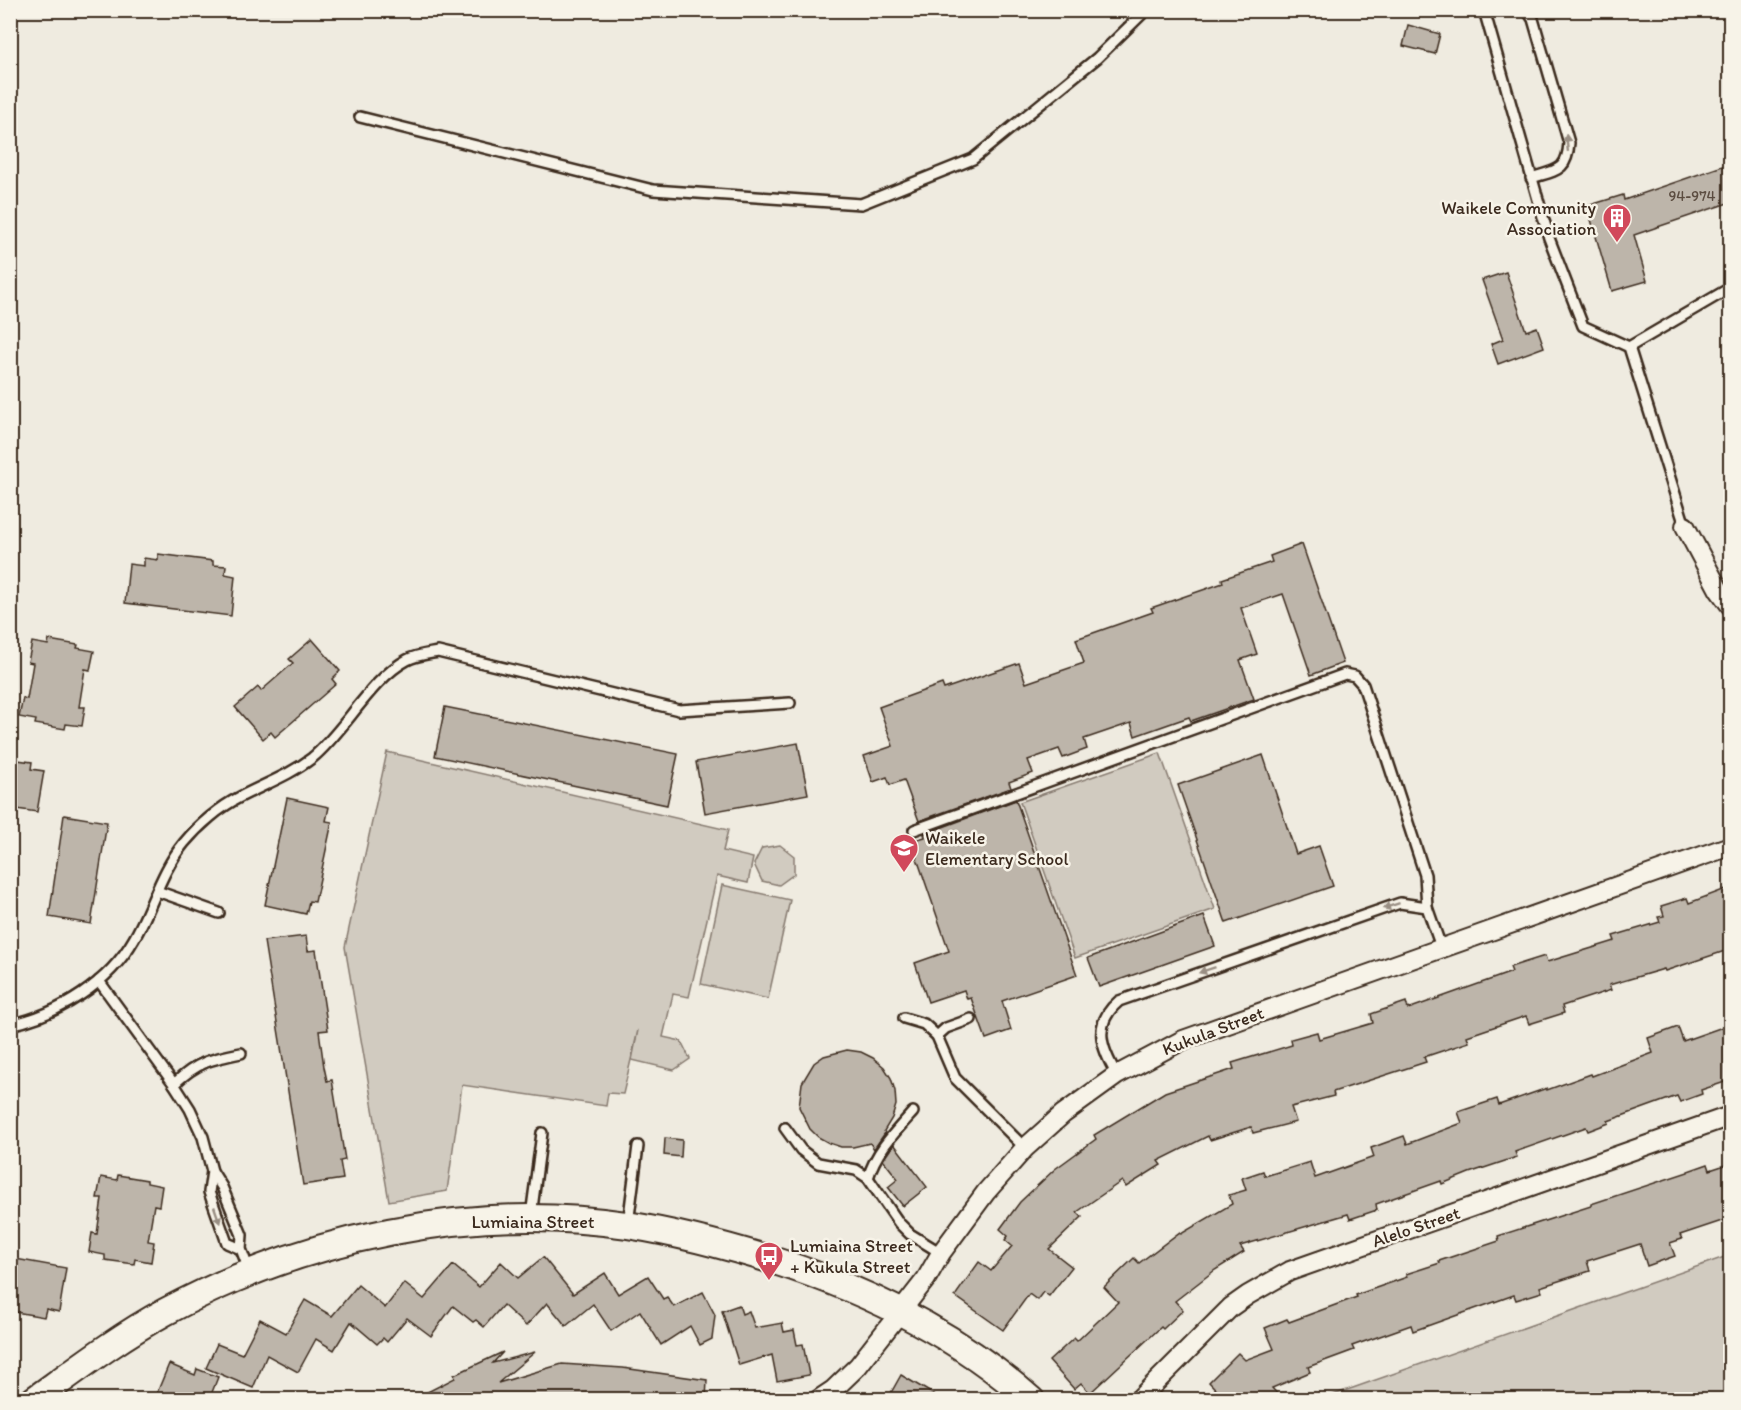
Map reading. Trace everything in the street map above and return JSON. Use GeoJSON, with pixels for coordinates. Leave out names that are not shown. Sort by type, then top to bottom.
{"type":"FeatureCollection","features":[{"type":"Feature","properties":{"kind":"street"},"geometry":{"type":"LineString","coordinates":[[1685,526],[1719,590],[1731,606]]}},
{"type":"Feature","properties":{"kind":"street","name":"Kukula Street"},"geometry":{"type":"LineString","coordinates":[[818,1400],[833,1390],[858,1366],[926,1279],[986,1192],[1025,1148],[1063,1114],[1117,1075],[1183,1040],[1731,846]]}},
{"type":"Feature","properties":{"kind":"street","name":"Alelo Street"},"geometry":{"type":"LineString","coordinates":[[1138,1400],[1232,1307],[1290,1271],[1731,1116]]}},
{"type":"Feature","properties":{"kind":"street","name":"Lumiaina Street"},"geometry":{"type":"LineString","coordinates":[[34,1400],[113,1343],[246,1261],[449,1222],[531,1218],[628,1225],[723,1244],[826,1278],[901,1311],[944,1335],[1017,1387],[1031,1400]]}},
{"type":"Feature","properties":{"kind":"lane"},"geometry":{"type":"LineString","coordinates":[[360,117],[653,190],[861,204],[973,159],[1097,58],[1146,10]]}},
{"type":"Feature","properties":{"kind":"lane"},"geometry":{"type":"LineString","coordinates":[[1484,10],[1548,238],[1583,326],[1629,347],[1685,526]]}},
{"type":"Feature","properties":{"kind":"lane"},"geometry":{"type":"LineString","coordinates":[[1527,10],[1533,19],[1569,143],[1568,158],[1559,170],[1531,178]]}},
{"type":"Feature","properties":{"kind":"lane"},"geometry":{"type":"LineString","coordinates":[[1629,347],[1731,288]]}},
{"type":"Feature","properties":{"kind":"lane"},"geometry":{"type":"LineString","coordinates":[[10,1025],[57,1010],[99,981],[117,963],[134,940],[171,861],[185,841],[239,797],[290,773],[314,756],[389,672],[407,660],[438,652],[679,710],[790,703]]}},
{"type":"Feature","properties":{"kind":"lane"},"geometry":{"type":"LineString","coordinates":[[914,830],[1345,674],[1355,676],[1363,685],[1425,875],[1427,907],[1441,947]]}},
{"type":"Feature","properties":{"kind":"lane"},"geometry":{"type":"LineString","coordinates":[[157,891],[219,913]]}},
{"type":"Feature","properties":{"kind":"lane"},"geometry":{"type":"LineString","coordinates":[[1117,1075],[1109,1062],[1101,1040],[1101,1030],[1103,1019],[1109,1009],[1119,1001],[1400,903],[1427,907]]}},
{"type":"Feature","properties":{"kind":"lane"},"geometry":{"type":"LineString","coordinates":[[99,981],[190,1109],[203,1137],[212,1171],[222,1187],[242,1235],[246,1261]]}},
{"type":"Feature","properties":{"kind":"lane"},"geometry":{"type":"LineString","coordinates":[[904,1018],[924,1024],[937,1036],[955,1078],[1025,1148]]}},
{"type":"Feature","properties":{"kind":"lane"},"geometry":{"type":"LineString","coordinates":[[937,1036],[946,1028],[971,1019]]}},
{"type":"Feature","properties":{"kind":"lane"},"geometry":{"type":"LineString","coordinates":[[174,1084],[188,1070],[211,1059],[241,1053]]}},
{"type":"Feature","properties":{"kind":"lane"},"geometry":{"type":"LineString","coordinates":[[868,1179],[872,1163],[885,1143],[913,1112]]}},
{"type":"Feature","properties":{"kind":"lane"},"geometry":{"type":"LineString","coordinates":[[785,1128],[801,1150],[818,1162],[856,1170],[868,1179],[898,1223],[910,1234],[942,1253]]}},
{"type":"Feature","properties":{"kind":"lane"},"geometry":{"type":"LineString","coordinates":[[531,1218],[542,1132]]}},
{"type":"Feature","properties":{"kind":"lane"},"geometry":{"type":"LineString","coordinates":[[628,1225],[639,1146]]}},
{"type":"Feature","properties":{"kind":"lane"},"geometry":{"type":"LineString","coordinates":[[212,1171],[209,1192],[227,1243],[246,1261]]}},
{"type":"Feature","properties":{"kind":"shaded area"},"geometry":{"type":"Polygon","coordinates":[[[387,752],[728,830],[723,851],[753,858],[748,883],[717,876],[689,997],[673,994],[663,1037],[681,1041],[690,1059],[674,1070],[632,1060],[638,1030],[623,1094],[608,1093],[606,1106],[462,1085],[447,1191],[389,1201],[345,947],[387,752]]]}},
{"type":"Feature","properties":{"kind":"shaded area"},"geometry":{"type":"Polygon","coordinates":[[[1160,753],[1215,909],[1075,958],[1020,802],[1160,753]]]}},
{"type":"Feature","properties":{"kind":"shaded area"},"geometry":{"type":"Polygon","coordinates":[[[780,845],[794,856],[794,874],[779,885],[762,881],[754,864],[762,848],[780,845]]]}},
{"type":"Feature","properties":{"kind":"shaded area"},"geometry":{"type":"Polygon","coordinates":[[[722,885],[790,900],[768,999],[701,984],[722,885]]]}},
{"type":"Feature","properties":{"kind":"shaded area"},"geometry":{"type":"Polygon","coordinates":[[[1730,1255],[1730,1399],[1320,1399],[1333,1395],[1730,1255]]]}},
{"type":"Feature","properties":{"kind":"building"},"geometry":{"type":"Polygon","coordinates":[[[1408,25],[1440,34],[1435,54],[1403,46],[1408,25]]]}},
{"type":"Feature","properties":{"kind":"building"},"geometry":{"type":"Polygon","coordinates":[[[1731,163],[1731,202],[1634,235],[1647,281],[1612,291],[1587,206],[1623,195],[1624,200],[1731,163]]]}},
{"type":"Feature","properties":{"kind":"building"},"geometry":{"type":"Polygon","coordinates":[[[1506,272],[1526,331],[1537,327],[1544,347],[1498,364],[1491,344],[1503,339],[1482,280],[1506,272]]]}},
{"type":"Feature","properties":{"kind":"building"},"geometry":{"type":"Polygon","coordinates":[[[1302,544],[1343,663],[1311,675],[1283,594],[1241,608],[1257,654],[1240,660],[1254,699],[1191,721],[1189,717],[1135,736],[1131,723],[1084,739],[1087,749],[1063,758],[1059,749],[1028,760],[1033,773],[1009,782],[1011,788],[919,821],[904,780],[890,785],[887,777],[873,782],[864,756],[893,746],[879,707],[942,684],[944,689],[1019,663],[1026,683],[1084,663],[1076,639],[1153,612],[1151,608],[1223,583],[1222,579],[1272,562],[1270,556],[1302,544]]]}},
{"type":"Feature","properties":{"kind":"building"},"geometry":{"type":"Polygon","coordinates":[[[158,554],[213,561],[213,565],[226,566],[225,574],[235,576],[231,616],[125,603],[129,564],[144,566],[144,558],[158,560],[158,554]]]}},
{"type":"Feature","properties":{"kind":"building"},"geometry":{"type":"Polygon","coordinates":[[[312,639],[340,671],[332,679],[336,684],[275,737],[271,732],[263,739],[235,707],[258,687],[261,691],[293,663],[289,659],[312,639]]]}},
{"type":"Feature","properties":{"kind":"building"},"geometry":{"type":"Polygon","coordinates":[[[49,640],[78,645],[77,648],[94,651],[90,670],[85,669],[79,707],[85,707],[82,726],[66,724],[65,729],[35,724],[36,720],[19,717],[23,698],[27,699],[33,663],[28,662],[32,642],[48,645],[49,640]]]}},
{"type":"Feature","properties":{"kind":"building"},"geometry":{"type":"Polygon","coordinates":[[[445,707],[678,754],[667,805],[435,756],[445,707]]]}},
{"type":"Feature","properties":{"kind":"building"},"geometry":{"type":"Polygon","coordinates":[[[798,743],[808,794],[705,813],[696,762],[798,743]]]}},
{"type":"Feature","properties":{"kind":"building"},"geometry":{"type":"Polygon","coordinates":[[[1263,755],[1296,854],[1319,846],[1333,886],[1226,923],[1178,785],[1263,755]]]}},
{"type":"Feature","properties":{"kind":"building"},"geometry":{"type":"Polygon","coordinates":[[[10,759],[32,762],[31,769],[44,771],[37,812],[10,808],[10,759]]]}},
{"type":"Feature","properties":{"kind":"building"},"geometry":{"type":"Polygon","coordinates":[[[287,798],[329,807],[326,821],[332,822],[315,902],[309,901],[306,914],[265,905],[287,798]]]}},
{"type":"Feature","properties":{"kind":"building"},"geometry":{"type":"Polygon","coordinates":[[[1016,800],[1077,975],[1002,1001],[1011,1030],[986,1039],[971,998],[967,999],[964,990],[928,1002],[915,963],[949,951],[911,841],[1016,800]]]}},
{"type":"Feature","properties":{"kind":"building"},"geometry":{"type":"Polygon","coordinates":[[[64,815],[107,822],[91,924],[49,917],[64,815]]]}},
{"type":"Feature","properties":{"kind":"building"},"geometry":{"type":"Polygon","coordinates":[[[1731,887],[1731,949],[1665,971],[1664,969],[1609,985],[1611,990],[1562,1006],[1564,1013],[1529,1024],[1526,1016],[1467,1036],[1469,1042],[1424,1057],[1426,1062],[1333,1092],[1334,1096],[1291,1107],[1296,1122],[1253,1133],[1251,1127],[1210,1140],[1208,1136],[1158,1161],[1161,1165],[1126,1187],[1122,1181],[1077,1212],[1082,1217],[1049,1249],[1072,1267],[1049,1296],[1043,1292],[1037,1300],[1029,1294],[1003,1330],[955,1296],[979,1262],[991,1271],[1012,1246],[1005,1240],[1008,1236],[1000,1229],[1020,1202],[1055,1169],[1096,1139],[1094,1135],[1165,1092],[1234,1069],[1232,1063],[1292,1045],[1291,1039],[1317,1032],[1319,1039],[1373,1023],[1371,1014],[1406,1002],[1408,1009],[1512,972],[1510,967],[1545,956],[1547,962],[1615,941],[1613,936],[1660,922],[1658,917],[1664,916],[1661,906],[1687,898],[1689,903],[1731,887]]]}},
{"type":"Feature","properties":{"kind":"building"},"geometry":{"type":"Polygon","coordinates":[[[1204,916],[1215,946],[1099,987],[1088,958],[1204,916]]]}},
{"type":"Feature","properties":{"kind":"building"},"geometry":{"type":"Polygon","coordinates":[[[306,936],[308,951],[316,950],[328,1030],[319,1031],[327,1081],[332,1080],[345,1160],[340,1161],[343,1179],[303,1185],[264,941],[306,936]]]}},
{"type":"Feature","properties":{"kind":"building"},"geometry":{"type":"Polygon","coordinates":[[[1731,1024],[1731,1080],[1701,1090],[1702,1094],[1680,1102],[1677,1096],[1608,1121],[1609,1123],[1588,1131],[1586,1127],[1515,1152],[1517,1157],[1442,1184],[1441,1181],[1376,1204],[1377,1210],[1350,1219],[1348,1214],[1240,1246],[1244,1252],[1215,1270],[1175,1301],[1183,1310],[1163,1329],[1161,1327],[1090,1393],[1081,1383],[1074,1389],[1049,1361],[1074,1338],[1077,1341],[1118,1302],[1104,1287],[1134,1258],[1139,1263],[1180,1232],[1181,1234],[1232,1204],[1229,1195],[1246,1190],[1242,1178],[1263,1171],[1265,1176],[1310,1162],[1315,1178],[1374,1157],[1371,1148],[1404,1136],[1407,1144],[1462,1123],[1458,1112],[1497,1099],[1499,1105],[1591,1074],[1592,1076],[1653,1053],[1648,1038],[1678,1027],[1683,1041],[1731,1024]]]}},
{"type":"Feature","properties":{"kind":"building"},"geometry":{"type":"Polygon","coordinates":[[[847,1050],[861,1052],[884,1067],[895,1091],[896,1105],[892,1118],[874,1149],[870,1143],[841,1147],[818,1137],[810,1129],[799,1107],[802,1083],[814,1063],[824,1056],[847,1050]]]}},
{"type":"Feature","properties":{"kind":"building"},"geometry":{"type":"Polygon","coordinates":[[[665,1138],[682,1140],[681,1157],[664,1155],[665,1138]]]}},
{"type":"Feature","properties":{"kind":"building"},"geometry":{"type":"Polygon","coordinates":[[[894,1144],[927,1187],[903,1206],[888,1187],[898,1179],[883,1160],[894,1144]]]}},
{"type":"Feature","properties":{"kind":"building"},"geometry":{"type":"Polygon","coordinates":[[[1731,1163],[1731,1218],[1680,1235],[1682,1239],[1670,1243],[1675,1256],[1647,1266],[1640,1244],[1587,1261],[1590,1271],[1540,1287],[1542,1292],[1516,1300],[1514,1295],[1413,1331],[1411,1325],[1352,1346],[1354,1350],[1308,1367],[1310,1372],[1272,1388],[1283,1400],[1226,1400],[1209,1382],[1238,1353],[1245,1360],[1274,1349],[1265,1328],[1287,1319],[1289,1322],[1357,1297],[1356,1295],[1407,1277],[1406,1274],[1499,1241],[1498,1236],[1708,1164],[1710,1170],[1731,1163]]]}},
{"type":"Feature","properties":{"kind":"building"},"geometry":{"type":"Polygon","coordinates":[[[118,1175],[147,1180],[147,1183],[162,1186],[159,1206],[154,1205],[148,1241],[154,1242],[151,1262],[135,1259],[134,1264],[105,1260],[105,1255],[89,1252],[92,1233],[97,1234],[102,1198],[97,1198],[101,1177],[117,1180],[118,1175]]]}},
{"type":"Feature","properties":{"kind":"building"},"geometry":{"type":"Polygon","coordinates":[[[543,1257],[573,1294],[605,1273],[618,1294],[648,1276],[663,1299],[667,1297],[674,1307],[703,1292],[715,1315],[712,1339],[700,1345],[690,1326],[661,1345],[640,1311],[611,1331],[593,1304],[566,1326],[547,1303],[526,1326],[503,1305],[484,1327],[476,1320],[473,1322],[453,1306],[431,1336],[407,1318],[387,1342],[383,1338],[377,1344],[351,1322],[334,1350],[316,1339],[298,1372],[267,1355],[253,1388],[206,1368],[217,1344],[242,1354],[260,1319],[286,1333],[305,1300],[332,1316],[358,1285],[385,1308],[404,1283],[424,1299],[453,1265],[479,1287],[501,1262],[518,1278],[543,1257]]]}},
{"type":"Feature","properties":{"kind":"building"},"geometry":{"type":"Polygon","coordinates":[[[10,1258],[66,1268],[59,1312],[46,1309],[44,1317],[10,1311],[10,1258]]]}},
{"type":"Feature","properties":{"kind":"building"},"geometry":{"type":"Polygon","coordinates":[[[739,1305],[742,1314],[749,1311],[755,1328],[782,1323],[784,1332],[794,1330],[797,1345],[803,1344],[809,1375],[777,1381],[772,1355],[739,1365],[722,1311],[739,1305]]]}},
{"type":"Feature","properties":{"kind":"building"},"geometry":{"type":"Polygon","coordinates":[[[503,1352],[493,1363],[535,1352],[498,1383],[562,1364],[623,1368],[707,1380],[706,1400],[412,1400],[455,1378],[454,1375],[503,1352]]]}},
{"type":"Feature","properties":{"kind":"building"},"geometry":{"type":"Polygon","coordinates":[[[169,1364],[195,1375],[197,1369],[218,1377],[209,1400],[154,1400],[169,1364]]]}},
{"type":"Feature","properties":{"kind":"building"},"geometry":{"type":"Polygon","coordinates":[[[901,1375],[943,1400],[887,1400],[901,1375]]]}},
{"type":"Feature","properties":{"kind":"place","name":"Waikele Community Association"},"geometry":{"type":"Point","coordinates":[1617,244]}},
{"type":"Feature","properties":{"kind":"place","name":"Waikele Elementary School"},"geometry":{"type":"Point","coordinates":[904,874]}},
{"type":"Feature","properties":{"kind":"place","name":"Lumiaina Street + Kukula Street"},"geometry":{"type":"Point","coordinates":[769,1282]}}]}
